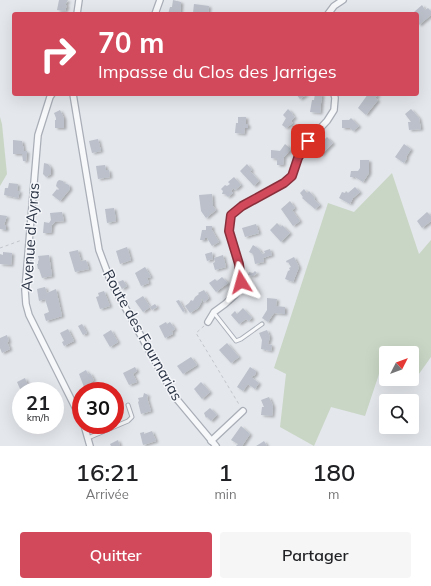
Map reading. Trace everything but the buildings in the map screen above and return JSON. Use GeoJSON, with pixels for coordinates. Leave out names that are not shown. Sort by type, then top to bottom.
{"type":"FeatureCollection","features":[{"type":"Feature","properties":{"kind":"street"},"geometry":{"type":"LineString","coordinates":[[77,12],[79,0]]}},
{"type":"Feature","properties":{"kind":"street"},"geometry":{"type":"LineString","coordinates":[[156,12],[160,0]]}},
{"type":"Feature","properties":{"kind":"street"},"geometry":{"type":"LineString","coordinates":[[330,12],[334,6],[342,0]]}},
{"type":"Feature","properties":{"kind":"street","name":"Avenue d'Ayras"},"geometry":{"type":"LineString","coordinates":[[51,96],[38,135],[25,290],[26,304],[29,315],[72,401]]}},
{"type":"Feature","properties":{"kind":"street","name":"Route des Fournarias"},"geometry":{"type":"LineString","coordinates":[[74,96],[99,250],[111,282],[175,397],[216,446]]}},
{"type":"Feature","properties":{"kind":"street"},"geometry":{"type":"LineString","coordinates":[[208,322],[214,312],[236,294],[241,282],[239,264],[229,231],[231,215],[242,206],[284,183],[292,176],[298,158],[308,141],[327,121],[334,110],[334,96]]}},
{"type":"Feature","properties":{"kind":"street"},"geometry":{"type":"LineString","coordinates":[[211,441],[243,411]]}},
{"type":"Feature","properties":{"kind":"street"},"geometry":{"type":"LineString","coordinates":[[87,434],[90,446]]}},
{"type":"Feature","properties":{"kind":"lane"},"geometry":{"type":"LineString","coordinates":[[214,312],[236,341],[262,324]]}},
{"type":"Feature","properties":{"kind":"lane"},"geometry":{"type":"LineString","coordinates":[[88,438],[128,421],[132,417],[128,405]]}},
{"type":"Feature","properties":{"kind":"path"},"geometry":{"type":"LineString","coordinates":[[0,248],[22,240],[29,241]]}},
{"type":"Feature","properties":{"kind":"path"},"geometry":{"type":"LineString","coordinates":[[208,322],[196,333],[243,411]]}},
{"type":"Feature","properties":{"kind":"green space"},"geometry":{"type":"Polygon","coordinates":[[[0,117],[7,174],[0,186],[0,117]]]}},
{"type":"Feature","properties":{"kind":"green space"},"geometry":{"type":"Polygon","coordinates":[[[392,173],[419,254],[431,240],[431,357],[419,374],[419,346],[379,346],[379,374],[365,416],[331,407],[314,446],[280,427],[286,374],[274,368],[328,203],[354,212],[392,173]]]}},
{"type":"Feature","properties":{"kind":"route"},"geometry":{"type":"LineString","coordinates":[[241,282],[239,264],[229,231],[231,215],[242,206],[284,183],[292,176],[298,158],[308,141]]}}]}
